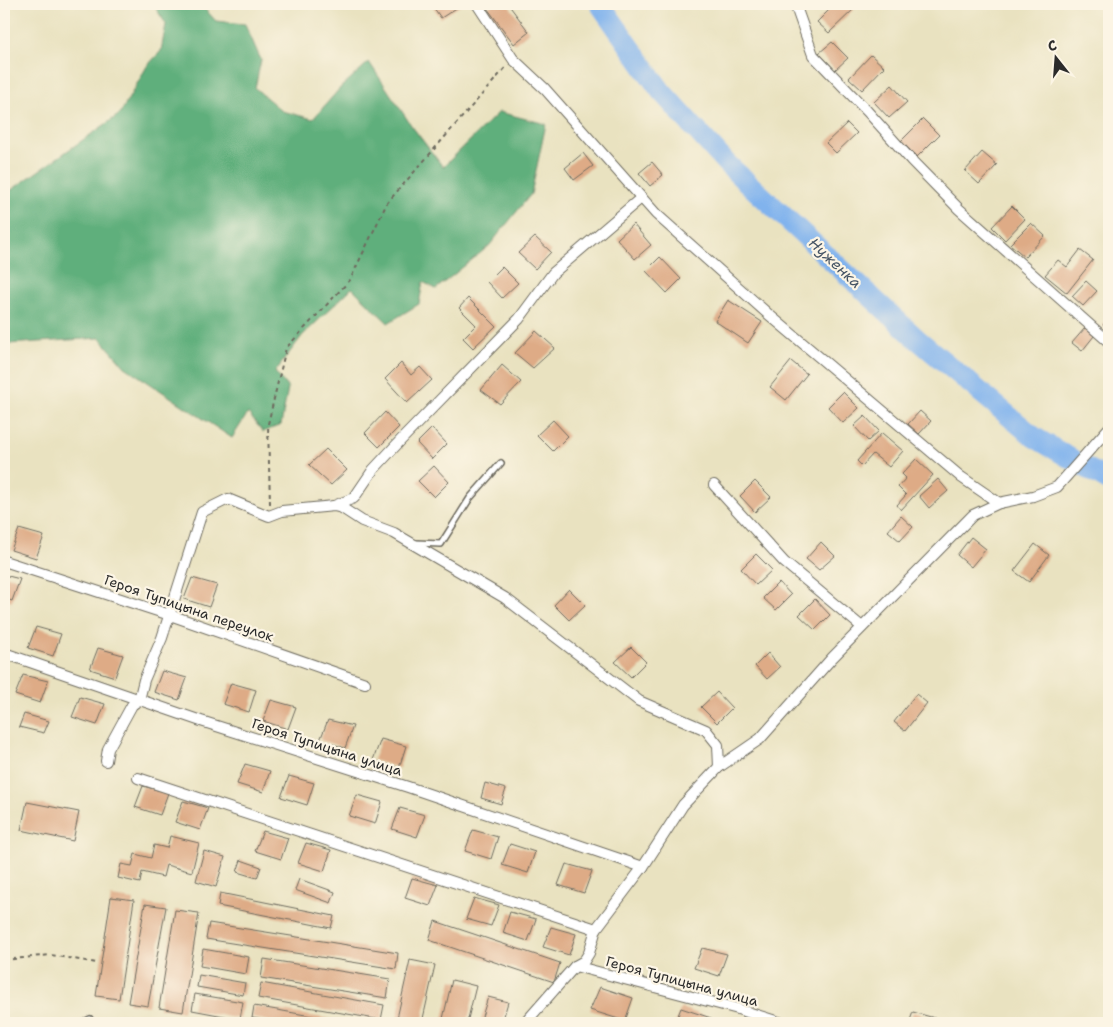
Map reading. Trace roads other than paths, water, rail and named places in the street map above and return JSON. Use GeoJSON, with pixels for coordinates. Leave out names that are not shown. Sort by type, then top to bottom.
{"type":"FeatureCollection","features":[{"type":"Feature","properties":{"kind":"street"},"geometry":{"type":"LineString","coordinates":[[477,4],[513,59],[545,89],[641,198],[767,313],[961,478],[999,503]]}},
{"type":"Feature","properties":{"kind":"street"},"geometry":{"type":"LineString","coordinates":[[795,4],[813,55],[959,209],[1109,342]]}},
{"type":"Feature","properties":{"kind":"street"},"geometry":{"type":"LineString","coordinates":[[106,761],[108,749],[132,705],[139,700],[144,680],[170,615],[202,512],[228,499],[268,516],[282,511],[334,506],[354,498],[373,470],[519,319],[553,273],[641,198]]}},
{"type":"Feature","properties":{"kind":"street"},"geometry":{"type":"LineString","coordinates":[[527,1023],[574,966],[584,961],[589,953],[596,929],[643,867],[683,805],[719,767],[760,739],[862,627],[973,515],[999,503],[1033,496],[1057,487],[1109,428]]}},
{"type":"Feature","properties":{"kind":"street"},"geometry":{"type":"LineString","coordinates":[[714,485],[784,562],[862,627]]}},
{"type":"Feature","properties":{"kind":"street"},"geometry":{"type":"LineString","coordinates":[[334,506],[342,508],[362,521],[394,533],[505,598],[639,701],[706,730],[718,746],[719,767]]}},
{"type":"Feature","properties":{"kind":"street","name":"Героя Тупицына переулок"},"geometry":{"type":"LineString","coordinates":[[4,561],[170,615],[365,683]]}},
{"type":"Feature","properties":{"kind":"street","name":"Героя Тупицына улица"},"geometry":{"type":"LineString","coordinates":[[4,653],[201,722],[408,787],[643,867]]}},
{"type":"Feature","properties":{"kind":"street"},"geometry":{"type":"LineString","coordinates":[[138,778],[596,929]]}},
{"type":"Feature","properties":{"kind":"street","name":"Героя Тупицына улица"},"geometry":{"type":"LineString","coordinates":[[574,966],[738,1009],[782,1023]]}},
{"type":"Feature","properties":{"kind":"lane"},"geometry":{"type":"LineString","coordinates":[[413,544],[441,544],[470,498],[501,463]]}},
{"type":"Feature","properties":{"kind":"lane"},"geometry":{"type":"LineString","coordinates":[[82,1023],[90,1019]]}},
{"type":"Feature","properties":{"kind":"waterway","name":"Нуженка"},"geometry":{"type":"LineString","coordinates":[[600,4],[661,91],[727,164],[917,339],[1034,437],[1109,481]]}}]}
